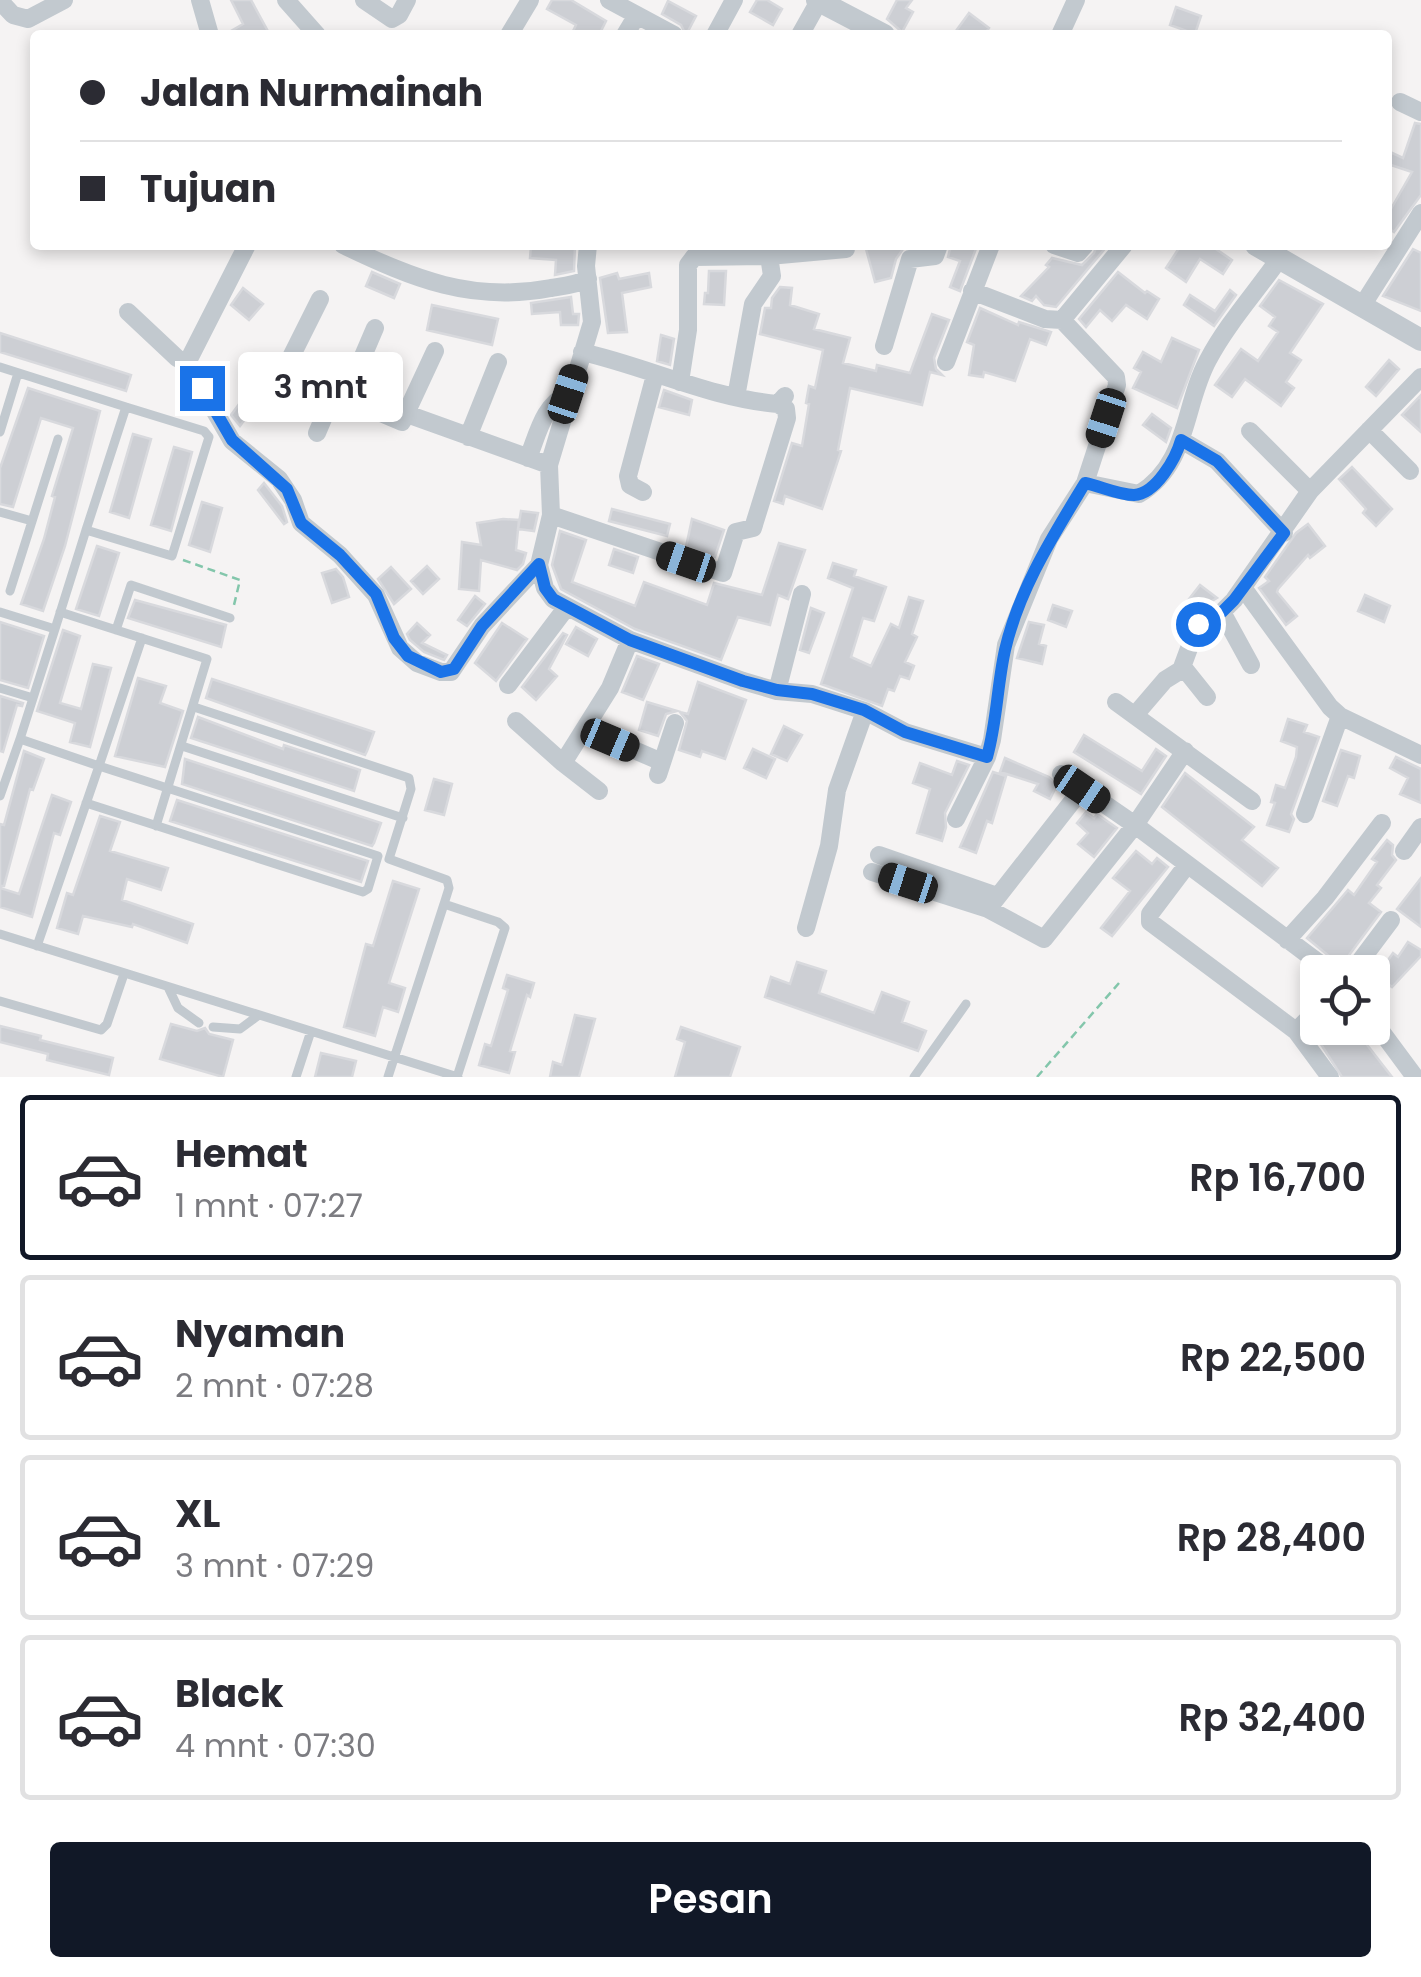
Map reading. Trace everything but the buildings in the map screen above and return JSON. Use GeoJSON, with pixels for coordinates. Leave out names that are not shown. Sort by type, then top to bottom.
{"type":"FeatureCollection","features":[{"type":"Feature","properties":{"kind":"street"},"geometry":{"type":"LineString","coordinates":[[0,1],[13,15],[28,18],[64,0]]}},
{"type":"Feature","properties":{"kind":"street"},"geometry":{"type":"LineString","coordinates":[[200,0],[209,30]]}},
{"type":"Feature","properties":{"kind":"street"},"geometry":{"type":"LineString","coordinates":[[286,0],[313,30]]}},
{"type":"Feature","properties":{"kind":"street"},"geometry":{"type":"LineString","coordinates":[[364,0],[392,20],[408,0]]}},
{"type":"Feature","properties":{"kind":"street"},"geometry":{"type":"LineString","coordinates":[[512,30],[530,0]]}},
{"type":"Feature","properties":{"kind":"street"},"geometry":{"type":"LineString","coordinates":[[610,0],[664,30]]}},
{"type":"Feature","properties":{"kind":"street"},"geometry":{"type":"LineString","coordinates":[[718,30],[734,0]]}},
{"type":"Feature","properties":{"kind":"street"},"geometry":{"type":"LineString","coordinates":[[803,30],[818,0],[875,30]]}},
{"type":"Feature","properties":{"kind":"street"},"geometry":{"type":"LineString","coordinates":[[1062,30],[1076,0]]}},
{"type":"Feature","properties":{"kind":"street"},"geometry":{"type":"LineString","coordinates":[[628,30],[637,16]]}},
{"type":"Feature","properties":{"kind":"street"},"geometry":{"type":"LineString","coordinates":[[1400,102],[1421,112]]}},
{"type":"Feature","properties":{"kind":"street"},"geometry":{"type":"LineString","coordinates":[[1362,306],[1421,214]]}},
{"type":"Feature","properties":{"kind":"street"},"geometry":{"type":"LineString","coordinates":[[187,362],[243,250]]}},
{"type":"Feature","properties":{"kind":"street"},"geometry":{"type":"LineString","coordinates":[[355,250],[404,271],[482,294],[522,294],[588,279]]}},
{"type":"Feature","properties":{"kind":"street"},"geometry":{"type":"LineString","coordinates":[[128,312],[177,358],[187,362],[232,440],[279,479],[293,500],[301,523],[340,555],[376,594],[394,638],[417,663],[451,672],[482,626],[539,564],[552,516],[549,466],[593,313],[588,250]]}},
{"type":"Feature","properties":{"kind":"street"},"geometry":{"type":"LineString","coordinates":[[680,382],[688,330],[690,260],[702,256],[835,250]]}},
{"type":"Feature","properties":{"kind":"street"},"geometry":{"type":"LineString","coordinates":[[884,346],[910,259],[934,256],[937,250]]}},
{"type":"Feature","properties":{"kind":"street"},"geometry":{"type":"LineString","coordinates":[[946,362],[988,250]]}},
{"type":"Feature","properties":{"kind":"street"},"geometry":{"type":"LineString","coordinates":[[1062,320],[1120,250]]}},
{"type":"Feature","properties":{"kind":"street"},"geometry":{"type":"LineString","coordinates":[[736,397],[750,332],[749,317],[772,276],[768,256]]}},
{"type":"Feature","properties":{"kind":"street"},"geometry":{"type":"LineString","coordinates":[[1085,483],[1139,494],[1167,470],[1177,455],[1210,354],[1286,256],[1421,340]]}},
{"type":"Feature","properties":{"kind":"street"},"geometry":{"type":"LineString","coordinates":[[956,819],[987,757],[1006,645],[1049,538],[1085,483],[1118,380],[1062,320],[1045,319],[972,290]]}},
{"type":"Feature","properties":{"kind":"street"},"geometry":{"type":"LineString","coordinates":[[320,299],[286,368],[289,374],[402,422],[435,351]]}},
{"type":"Feature","properties":{"kind":"street"},"geometry":{"type":"LineString","coordinates":[[316,433],[375,328]]}},
{"type":"Feature","properties":{"kind":"street"},"geometry":{"type":"LineString","coordinates":[[552,516],[722,573],[738,531],[752,528],[787,418],[782,400],[736,397],[582,352]]}},
{"type":"Feature","properties":{"kind":"street"},"geometry":{"type":"LineString","coordinates":[[468,437],[498,362]]}},
{"type":"Feature","properties":{"kind":"street"},"geometry":{"type":"LineString","coordinates":[[644,492],[630,485],[628,476],[654,375]]}},
{"type":"Feature","properties":{"kind":"street"},"geometry":{"type":"LineString","coordinates":[[1134,715],[1183,667],[1198,624],[1222,612],[1244,588],[1310,491],[1421,377]]}},
{"type":"Feature","properties":{"kind":"street"},"geometry":{"type":"LineString","coordinates":[[528,458],[552,402],[568,394]]}},
{"type":"Feature","properties":{"kind":"street"},"geometry":{"type":"LineString","coordinates":[[407,414],[549,466]]}},
{"type":"Feature","properties":{"kind":"street"},"geometry":{"type":"LineString","coordinates":[[1370,430],[1410,471]]}},
{"type":"Feature","properties":{"kind":"street"},"geometry":{"type":"LineString","coordinates":[[1250,431],[1310,491]]}},
{"type":"Feature","properties":{"kind":"street"},"geometry":{"type":"LineString","coordinates":[[1181,440],[1217,461],[1284,533]]}},
{"type":"Feature","properties":{"kind":"street"},"geometry":{"type":"LineString","coordinates":[[539,564],[545,588],[566,608],[630,640],[777,690],[812,694],[864,710],[905,732],[987,757]]}},
{"type":"Feature","properties":{"kind":"street"},"geometry":{"type":"LineString","coordinates":[[1244,588],[1309,682],[1340,716],[1421,756]]}},
{"type":"Feature","properties":{"kind":"street"},"geometry":{"type":"LineString","coordinates":[[777,690],[802,594]]}},
{"type":"Feature","properties":{"kind":"street"},"geometry":{"type":"LineString","coordinates":[[508,684],[566,608]]}},
{"type":"Feature","properties":{"kind":"street"},"geometry":{"type":"LineString","coordinates":[[1222,612],[1251,664]]}},
{"type":"Feature","properties":{"kind":"street"},"geometry":{"type":"LineString","coordinates":[[563,764],[610,688],[630,640]]}},
{"type":"Feature","properties":{"kind":"street"},"geometry":{"type":"LineString","coordinates":[[1183,667],[1207,698]]}},
{"type":"Feature","properties":{"kind":"street"},"geometry":{"type":"LineString","coordinates":[[1116,702],[1252,801]]}},
{"type":"Feature","properties":{"kind":"street"},"geometry":{"type":"LineString","coordinates":[[806,928],[833,830],[838,790],[864,710]]}},
{"type":"Feature","properties":{"kind":"street"},"geometry":{"type":"LineString","coordinates":[[1305,814],[1340,716]]}},
{"type":"Feature","properties":{"kind":"street"},"geometry":{"type":"LineString","coordinates":[[516,721],[599,791]]}},
{"type":"Feature","properties":{"kind":"street"},"geometry":{"type":"LineString","coordinates":[[584,729],[660,769],[676,723]]}},
{"type":"Feature","properties":{"kind":"street"},"geometry":{"type":"LineString","coordinates":[[876,863],[992,902],[1044,939],[1135,825],[1184,751]]}},
{"type":"Feature","properties":{"kind":"street"},"geometry":{"type":"LineString","coordinates":[[1062,774],[1307,955]]}},
{"type":"Feature","properties":{"kind":"street"},"geometry":{"type":"LineString","coordinates":[[992,902],[1082,789]]}},
{"type":"Feature","properties":{"kind":"street"},"geometry":{"type":"LineString","coordinates":[[1287,940],[1325,898],[1382,823]]}},
{"type":"Feature","properties":{"kind":"street"},"geometry":{"type":"LineString","coordinates":[[1404,851],[1421,826]]}},
{"type":"Feature","properties":{"kind":"street"},"geometry":{"type":"LineString","coordinates":[[1187,866],[1150,914],[1150,922],[1296,1030],[1330,1077]]}},
{"type":"Feature","properties":{"kind":"street"},"geometry":{"type":"LineString","coordinates":[[1365,955],[1391,920]]}},
{"type":"Feature","properties":{"kind":"street"},"geometry":{"type":"LineString","coordinates":[[1296,1030],[1300,1026]]}},
{"type":"Feature","properties":{"kind":"street"},"geometry":{"type":"LineString","coordinates":[[1390,1043],[1415,1077]]}},
{"type":"Feature","properties":{"kind":"lane"},"geometry":{"type":"LineString","coordinates":[[0,367],[204,431],[210,438],[172,556],[86,530]]}},
{"type":"Feature","properties":{"kind":"lane"},"geometry":{"type":"LineString","coordinates":[[0,432],[18,373]]}},
{"type":"Feature","properties":{"kind":"lane"},"geometry":{"type":"LineString","coordinates":[[0,796],[5,765],[20,739],[126,407]]}},
{"type":"Feature","properties":{"kind":"lane"},"geometry":{"type":"LineString","coordinates":[[10,592],[58,439]]}},
{"type":"Feature","properties":{"kind":"lane"},"geometry":{"type":"LineString","coordinates":[[0,512],[32,521]]}},
{"type":"Feature","properties":{"kind":"lane"},"geometry":{"type":"LineString","coordinates":[[116,630],[132,585],[230,618]]}},
{"type":"Feature","properties":{"kind":"lane"},"geometry":{"type":"LineString","coordinates":[[0,612],[55,629]]}},
{"type":"Feature","properties":{"kind":"lane"},"geometry":{"type":"LineString","coordinates":[[60,612],[207,659],[156,826]]}},
{"type":"Feature","properties":{"kind":"lane"},"geometry":{"type":"LineString","coordinates":[[37,946],[142,638]]}},
{"type":"Feature","properties":{"kind":"lane"},"geometry":{"type":"LineString","coordinates":[[0,688],[32,698]]}},
{"type":"Feature","properties":{"kind":"lane"},"geometry":{"type":"LineString","coordinates":[[194,707],[405,775],[412,783],[389,860]]}},
{"type":"Feature","properties":{"kind":"lane"},"geometry":{"type":"LineString","coordinates":[[20,739],[447,880],[449,888],[388,1077]]}},
{"type":"Feature","properties":{"kind":"lane"},"geometry":{"type":"LineString","coordinates":[[182,746],[402,818]]}},
{"type":"Feature","properties":{"kind":"lane"},"geometry":{"type":"LineString","coordinates":[[86,803],[363,892],[368,888],[378,856]]}},
{"type":"Feature","properties":{"kind":"lane"},"geometry":{"type":"LineString","coordinates":[[0,934],[458,1077],[505,928],[498,922],[444,904]]}},
{"type":"Feature","properties":{"kind":"lane"},"geometry":{"type":"LineString","coordinates":[[0,1002],[100,1030],[107,1024],[124,974]]}},
{"type":"Feature","properties":{"kind":"lane"},"geometry":{"type":"LineString","coordinates":[[168,987],[178,1008],[199,1023]]}},
{"type":"Feature","properties":{"kind":"lane"},"geometry":{"type":"LineString","coordinates":[[914,1077],[966,1004]]}},
{"type":"Feature","properties":{"kind":"lane"},"geometry":{"type":"LineString","coordinates":[[213,1027],[240,1029],[259,1015]]}},
{"type":"Feature","properties":{"kind":"lane"},"geometry":{"type":"LineString","coordinates":[[296,1077],[311,1030]]}},
{"type":"Feature","properties":{"kind":"path"},"geometry":{"type":"LineString","coordinates":[[172,556],[240,580],[230,618]]}},
{"type":"Feature","properties":{"kind":"path"},"geometry":{"type":"LineString","coordinates":[[1037,1077],[1120,983]]}},
{"type":"Feature","properties":{"kind":"route"},"geometry":{"type":"LineString","coordinates":[[202,388],[232,440],[287,489],[301,523],[340,555],[376,594],[400,648],[417,663],[441,672],[454,669],[482,626],[539,564],[545,588],[553,599],[630,640],[762,687],[812,694],[864,710],[905,732],[987,757],[1006,645],[1056,526],[1085,483],[1132,495],[1145,491],[1174,461],[1181,440],[1217,461],[1284,533],[1234,600],[1222,612],[1198,624]]}}]}
